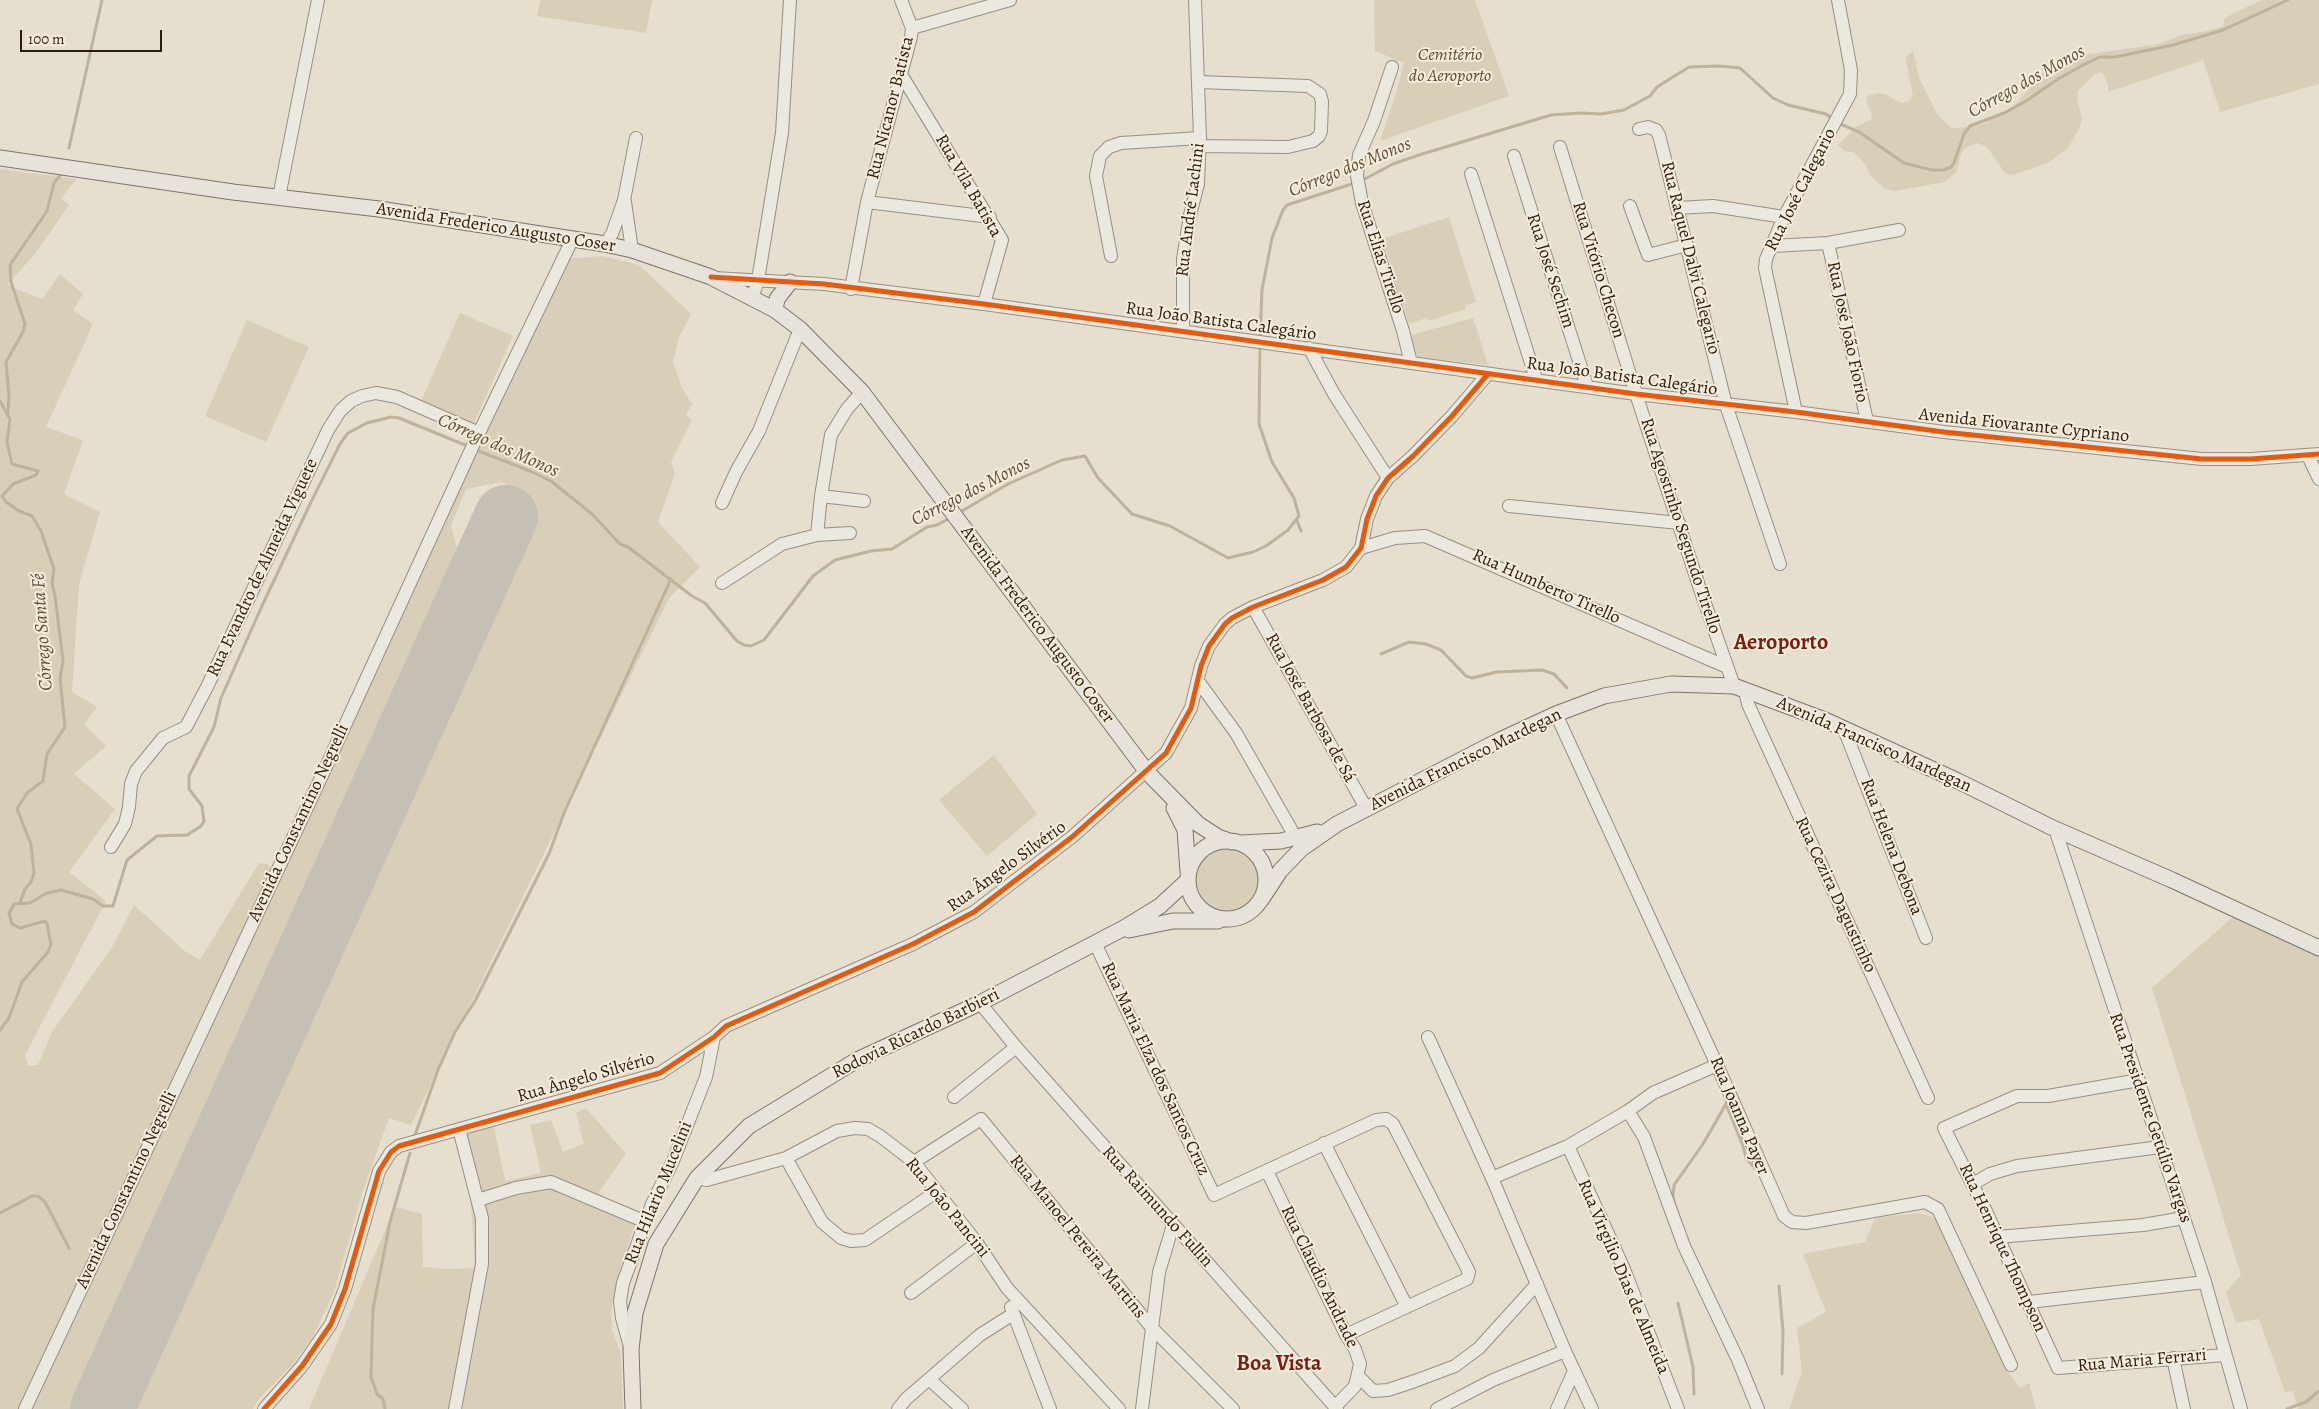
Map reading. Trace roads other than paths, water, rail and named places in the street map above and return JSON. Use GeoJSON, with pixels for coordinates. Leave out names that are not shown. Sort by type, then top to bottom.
{"type":"FeatureCollection","features":[{"type":"Feature","properties":{"kind":"main road","name":"Avenida Frederico Augusto Coser"},"geometry":{"type":"LineString","coordinates":[[0,158],[605,244],[632,250],[711,277],[775,310],[800,329],[862,392],[1147,772],[1198,824],[1218,837],[1236,842]]}},
{"type":"Feature","properties":{"kind":"main road"},"geometry":{"type":"LineString","coordinates":[[775,310],[777,299],[790,282]]}},
{"type":"Feature","properties":{"kind":"main road","name":"Avenida Francisco Mardegan"},"geometry":{"type":"LineString","coordinates":[[1261,900],[1280,871],[1301,849],[1337,824],[1366,808],[1500,740],[1556,714],[1604,696],[1671,684],[1740,689],[1844,729],[1958,781],[2054,829],[2172,880],[2319,948]]}},
{"type":"Feature","properties":{"kind":"main road","name":"Avenida Frederico Augusto Coser"},"geometry":{"type":"LineString","coordinates":[[1166,793],[1186,830],[1188,877]]}},
{"type":"Feature","properties":{"kind":"main road","name":"Avenida Francisco Mardegan"},"geometry":{"type":"LineString","coordinates":[[1236,842],[1258,844],[1296,838],[1337,824]]}},
{"type":"Feature","properties":{"kind":"main road"},"geometry":{"type":"LineString","coordinates":[[1100,941],[1124,932],[1173,921],[1217,921],[1230,919],[1251,911],[1261,900],[1266,885],[1265,870],[1253,851],[1236,842],[1217,843],[1204,849],[1194,859],[1188,877],[1190,894],[1198,906],[1215,918],[1230,919]]}},
{"type":"Feature","properties":{"kind":"main road"},"geometry":{"type":"LineString","coordinates":[[1100,941],[1160,906],[1188,877]]}},
{"type":"Feature","properties":{"kind":"main road","name":"Rodovia Ricardo Barbieri"},"geometry":{"type":"LineString","coordinates":[[633,1409],[631,1350],[635,1313],[656,1244],[697,1178],[749,1126],[857,1060],[980,1003],[1100,941]]}},
{"type":"Feature","properties":{"kind":"street"},"geometry":{"type":"LineString","coordinates":[[278,197],[318,0]]}},
{"type":"Feature","properties":{"kind":"street"},"geometry":{"type":"LineString","coordinates":[[752,298],[758,280],[782,133],[790,0]]}},
{"type":"Feature","properties":{"kind":"street"},"geometry":{"type":"LineString","coordinates":[[901,0],[912,28]]}},
{"type":"Feature","properties":{"kind":"street","name":"Rua Nicanor Batista"},"geometry":{"type":"LineString","coordinates":[[851,289],[867,202],[902,76],[912,28],[1010,0]]}},
{"type":"Feature","properties":{"kind":"street","name":"Rua André Lachini"},"geometry":{"type":"LineString","coordinates":[[1183,331],[1183,259],[1190,214],[1198,184],[1200,142],[1195,0]]}},
{"type":"Feature","properties":{"kind":"street","name":"Rua José Calegario"},"geometry":{"type":"LineString","coordinates":[[1796,412],[1766,280],[1765,268],[1784,217],[1850,94],[1851,70],[1838,0]]}},
{"type":"Feature","properties":{"kind":"street","name":"Rua Elias Tirello"},"geometry":{"type":"LineString","coordinates":[[1392,67],[1374,121],[1359,155],[1357,176],[1360,195],[1403,331],[1411,363]]}},
{"type":"Feature","properties":{"kind":"street","name":"Rua Vila Batista"},"geometry":{"type":"LineString","coordinates":[[902,76],[990,217],[1002,240],[984,304]]}},
{"type":"Feature","properties":{"kind":"street"},"geometry":{"type":"LineString","coordinates":[[1111,256],[1096,176],[1100,156],[1110,147],[1121,143],[1200,142],[1288,147],[1307,143],[1319,136],[1322,102],[1320,94],[1308,86],[1199,82]]}},
{"type":"Feature","properties":{"kind":"street","name":"Rua Raquel Dalvi Calegario"},"geometry":{"type":"LineString","coordinates":[[1639,129],[1648,126],[1656,130],[1659,135],[1726,405],[1780,564]]}},
{"type":"Feature","properties":{"kind":"street"},"geometry":{"type":"LineString","coordinates":[[605,244],[612,234],[624,200],[636,138]]}},
{"type":"Feature","properties":{"kind":"street","name":"Rua Vitório Checon"},"geometry":{"type":"LineString","coordinates":[[1560,147],[1636,394]]}},
{"type":"Feature","properties":{"kind":"street","name":"Rua José Sechim"},"geometry":{"type":"LineString","coordinates":[[1514,156],[1587,386]]}},
{"type":"Feature","properties":{"kind":"street"},"geometry":{"type":"LineString","coordinates":[[1472,174],[1536,379]]}},
{"type":"Feature","properties":{"kind":"street"},"geometry":{"type":"LineString","coordinates":[[624,200],[632,250]]}},
{"type":"Feature","properties":{"kind":"street"},"geometry":{"type":"LineString","coordinates":[[867,202],[990,217]]}},
{"type":"Feature","properties":{"kind":"street"},"geometry":{"type":"LineString","coordinates":[[1630,206],[1648,255],[1687,244]]}},
{"type":"Feature","properties":{"kind":"street"},"geometry":{"type":"LineString","coordinates":[[1678,208],[1713,206],[1784,217]]}},
{"type":"Feature","properties":{"kind":"street"},"geometry":{"type":"LineString","coordinates":[[1772,246],[1828,243],[1899,230]]}},
{"type":"Feature","properties":{"kind":"street","name":"Avenida Constantino Negrelli"},"geometry":{"type":"LineString","coordinates":[[25,1409],[470,453],[573,238]]}},
{"type":"Feature","properties":{"kind":"street","name":"Rua José João Fiorio"},"geometry":{"type":"LineString","coordinates":[[1828,243],[1866,421]]}},
{"type":"Feature","properties":{"kind":"street","name":"Rua João Batista Calegário"},"geometry":{"type":"LineString","coordinates":[[711,277],[790,282],[984,304],[1726,405]]}},
{"type":"Feature","properties":{"kind":"street"},"geometry":{"type":"LineString","coordinates":[[722,503],[736,472],[759,431],[800,329]]}},
{"type":"Feature","properties":{"kind":"street"},"geometry":{"type":"LineString","coordinates":[[1309,348],[1334,394],[1388,478]]}},
{"type":"Feature","properties":{"kind":"street"},"geometry":{"type":"LineString","coordinates":[[1361,548],[1370,511],[1376,496],[1388,478],[1413,456],[1452,416],[1488,374]]}},
{"type":"Feature","properties":{"kind":"street"},"geometry":{"type":"LineString","coordinates":[[817,536],[820,496],[831,435],[846,408],[862,392]]}},
{"type":"Feature","properties":{"kind":"street","name":"Rua Evandro de Almeida Viguete"},"geometry":{"type":"LineString","coordinates":[[111,848],[125,824],[129,808],[131,784],[136,771],[163,738],[186,727],[208,687],[328,430],[340,411],[351,401],[376,393],[397,397],[478,436]]}},
{"type":"Feature","properties":{"kind":"street","name":"Rua Agostinho Segundo Tirello"},"geometry":{"type":"LineString","coordinates":[[1636,394],[1727,667],[1740,689]]}},
{"type":"Feature","properties":{"kind":"street","name":"Avenida Fiovarante Cypriano"},"geometry":{"type":"LineString","coordinates":[[1726,405],[1796,412],[1944,432],[2202,459],[2313,455]]}},
{"type":"Feature","properties":{"kind":"street"},"geometry":{"type":"LineString","coordinates":[[2313,455],[2319,480]]}},
{"type":"Feature","properties":{"kind":"street"},"geometry":{"type":"LineString","coordinates":[[820,496],[864,500]]}},
{"type":"Feature","properties":{"kind":"street"},"geometry":{"type":"LineString","coordinates":[[1509,506],[1679,523]]}},
{"type":"Feature","properties":{"kind":"street"},"geometry":{"type":"LineString","coordinates":[[722,584],[782,544],[817,536],[850,533]]}},
{"type":"Feature","properties":{"kind":"street","name":"Rua Humberto Tirello"},"geometry":{"type":"LineString","coordinates":[[1361,548],[1395,538],[1425,536],[1727,667]]}},
{"type":"Feature","properties":{"kind":"street","name":"Rua Ângelo Silvério"},"geometry":{"type":"LineString","coordinates":[[264,1409],[302,1366],[331,1324],[345,1289],[379,1170],[391,1152],[399,1146],[660,1073],[714,1038],[726,1026],[913,944],[974,912],[1072,838],[1166,753],[1176,740],[1191,708],[1200,666],[1217,633],[1232,618],[1254,607],[1324,580],[1346,567],[1361,548]]}},
{"type":"Feature","properties":{"kind":"street","name":"Rua José Barbosa de Sá"},"geometry":{"type":"LineString","coordinates":[[1254,607],[1366,808]]}},
{"type":"Feature","properties":{"kind":"street"},"geometry":{"type":"LineString","coordinates":[[1198,681],[1236,733],[1296,838]]}},
{"type":"Feature","properties":{"kind":"street","name":"Rua Cezira Dagustinho"},"geometry":{"type":"LineString","coordinates":[[1740,689],[1928,1098]]}},
{"type":"Feature","properties":{"kind":"street","name":"Rua Joanna Payer"},"geometry":{"type":"LineString","coordinates":[[1556,714],[1717,1064],[1784,1216],[1792,1222],[1806,1223],[1925,1202],[1938,1209],[2011,1365]]}},
{"type":"Feature","properties":{"kind":"street","name":"Rua Helena Debona"},"geometry":{"type":"LineString","coordinates":[[1844,729],[1926,938]]}},
{"type":"Feature","properties":{"kind":"street","name":"Rua Presidente Getúlio Vargas"},"geometry":{"type":"LineString","coordinates":[[2054,829],[2205,1282],[2241,1409]]}},
{"type":"Feature","properties":{"kind":"street","name":"Rua Maria Elza dos Santos Cruz"},"geometry":{"type":"LineString","coordinates":[[1100,941],[1214,1194],[1267,1171]]}},
{"type":"Feature","properties":{"kind":"street","name":"Rua Raimundo Fullin"},"geometry":{"type":"LineString","coordinates":[[980,1003],[1016,1048],[1336,1408]]}},
{"type":"Feature","properties":{"kind":"street"},"geometry":{"type":"LineString","coordinates":[[1428,1037],[1492,1178],[1565,1351],[1592,1409]]}},
{"type":"Feature","properties":{"kind":"street","name":"Rua Hilario Mucelini"},"geometry":{"type":"LineString","coordinates":[[631,1350],[622,1318],[620,1301],[623,1283],[646,1222],[673,1162],[706,1078],[714,1038]]}},
{"type":"Feature","properties":{"kind":"street"},"geometry":{"type":"LineString","coordinates":[[954,1097],[1016,1048]]}},
{"type":"Feature","properties":{"kind":"street"},"geometry":{"type":"LineString","coordinates":[[1492,1178],[1568,1146],[1628,1112],[1653,1093],[1717,1064]]}},
{"type":"Feature","properties":{"kind":"street","name":"Rua Henrique Thompson"},"geometry":{"type":"LineString","coordinates":[[2058,1368],[2029,1302],[1944,1128],[2017,1096],[2048,1096],[2138,1080]]}},
{"type":"Feature","properties":{"kind":"street"},"geometry":{"type":"LineString","coordinates":[[1628,1112],[1644,1137],[1684,1246],[1738,1360],[1758,1409]]}},
{"type":"Feature","properties":{"kind":"street","name":"Rua Manoel Pereira Martins"},"geometry":{"type":"LineString","coordinates":[[914,1162],[981,1119],[1152,1328],[1233,1409]]}},
{"type":"Feature","properties":{"kind":"street"},"geometry":{"type":"LineString","coordinates":[[1267,1171],[1376,1120],[1386,1119],[1392,1124],[1469,1272],[1467,1279],[1346,1335]]}},
{"type":"Feature","properties":{"kind":"street","name":"Rua João Pancini"},"geometry":{"type":"LineString","coordinates":[[697,1178],[707,1180],[786,1158],[837,1131],[855,1128],[868,1130],[880,1136],[914,1162],[977,1243],[1007,1288],[1119,1409]]}},
{"type":"Feature","properties":{"kind":"street"},"geometry":{"type":"LineString","coordinates":[[455,1409],[482,1264],[482,1218],[459,1129]]}},
{"type":"Feature","properties":{"kind":"street"},"geometry":{"type":"LineString","coordinates":[[1324,1143],[1408,1307]]}},
{"type":"Feature","properties":{"kind":"street","name":"Rua Virgilio Dias de Almeida"},"geometry":{"type":"LineString","coordinates":[[1568,1146],[1624,1270],[1678,1409]]}},
{"type":"Feature","properties":{"kind":"street"},"geometry":{"type":"LineString","coordinates":[[1972,1184],[1990,1174],[2018,1166],[2160,1147]]}},
{"type":"Feature","properties":{"kind":"street"},"geometry":{"type":"LineString","coordinates":[[786,1158],[822,1222],[841,1238],[851,1241],[865,1240],[936,1192]]}},
{"type":"Feature","properties":{"kind":"street","name":"Rua Claudio Andrade"},"geometry":{"type":"LineString","coordinates":[[1267,1171],[1358,1357],[1360,1364],[1359,1377]]}},
{"type":"Feature","properties":{"kind":"street"},"geometry":{"type":"LineString","coordinates":[[478,1200],[516,1188],[552,1182],[646,1222]]}},
{"type":"Feature","properties":{"kind":"street"},"geometry":{"type":"LineString","coordinates":[[1997,1237],[2144,1225],[2184,1218]]}},
{"type":"Feature","properties":{"kind":"street"},"geometry":{"type":"LineString","coordinates":[[1142,1409],[1159,1272],[1173,1224]]}},
{"type":"Feature","properties":{"kind":"street"},"geometry":{"type":"LineString","coordinates":[[911,1293],[977,1243]]}},
{"type":"Feature","properties":{"kind":"street"},"geometry":{"type":"LineString","coordinates":[[2029,1302],[2205,1282]]}},
{"type":"Feature","properties":{"kind":"street"},"geometry":{"type":"LineString","coordinates":[[1336,1408],[1355,1386],[1359,1377],[1373,1392],[1388,1390],[1455,1366],[1479,1348],[1537,1284]]}},
{"type":"Feature","properties":{"kind":"street"},"geometry":{"type":"LineString","coordinates":[[1007,1288],[1013,1314],[1050,1409]]}},
{"type":"Feature","properties":{"kind":"street"},"geometry":{"type":"LineString","coordinates":[[898,1409],[906,1399],[980,1335],[1013,1314]]}},
{"type":"Feature","properties":{"kind":"street"},"geometry":{"type":"LineString","coordinates":[[1437,1409],[1493,1380],[1565,1351]]}},
{"type":"Feature","properties":{"kind":"street","name":"Rua Maria Ferrari"},"geometry":{"type":"LineString","coordinates":[[2058,1368],[2226,1354]]}},
{"type":"Feature","properties":{"kind":"street"},"geometry":{"type":"LineString","coordinates":[[2173,1358],[2184,1409]]}},
{"type":"Feature","properties":{"kind":"street"},"geometry":{"type":"LineString","coordinates":[[1557,1409],[1574,1371]]}},
{"type":"Feature","properties":{"kind":"street"},"geometry":{"type":"LineString","coordinates":[[930,1378],[962,1409]]}},
{"type":"Feature","properties":{"kind":"waterway"},"geometry":{"type":"LineString","coordinates":[[69,148],[102,0]]}},
{"type":"Feature","properties":{"kind":"waterway","name":"Córrego dos Monos"},"geometry":{"type":"LineString","coordinates":[[1838,123],[1859,132],[1904,163],[1932,170],[1944,170],[1951,167],[1954,163],[1964,134],[1970,126],[2004,113],[2083,65],[2100,57],[2115,57],[2173,45],[2223,30],[2288,0]]}},
{"type":"Feature","properties":{"kind":"waterway","name":"Córrego dos Monos"},"geometry":{"type":"LineString","coordinates":[[1361,181],[1393,164],[1551,115],[1601,114],[1624,110],[1650,96],[1657,87],[1689,67],[1720,66],[1740,68],[1773,98],[1788,105],[1826,114],[1833,119]]}},
{"type":"Feature","properties":{"kind":"waterway"},"geometry":{"type":"LineString","coordinates":[[8,412],[9,396],[6,362],[23,332],[25,324],[11,282],[10,265],[47,211],[54,183],[61,174]]}},
{"type":"Feature","properties":{"kind":"waterway","name":"Córrego dos Monos"},"geometry":{"type":"LineString","coordinates":[[1260,338],[1262,290],[1272,238],[1283,210],[1287,205],[1355,183]]}},
{"type":"Feature","properties":{"kind":"waterway","name":"Córrego dos Monos"},"geometry":{"type":"LineString","coordinates":[[957,514],[1008,484],[1062,460],[1085,456],[1098,478],[1132,514],[1170,526],[1228,558],[1253,552],[1266,546],[1288,530],[1299,516],[1294,498],[1272,462],[1259,424],[1260,345]]}},
{"type":"Feature","properties":{"kind":"waterway","name":"Córrego Santa Fé"},"geometry":{"type":"LineString","coordinates":[[0,401],[10,419],[7,442],[12,464],[38,471],[36,475],[13,484],[2,496],[6,502],[19,511],[32,516],[41,531],[54,569],[52,583],[63,661],[60,678],[65,727],[47,754],[43,781],[27,793],[17,809],[31,844],[34,873],[20,903]]}},
{"type":"Feature","properties":{"kind":"waterway","name":"Córrego dos Monos"},"geometry":{"type":"LineString","coordinates":[[0,1030],[9,1018],[22,982],[48,952],[51,944],[45,921],[20,928],[12,924],[9,913],[14,904],[30,903],[47,893],[61,890],[93,899],[103,906],[113,906],[127,860],[157,836],[187,835],[201,826],[204,821],[202,806],[189,789],[189,776],[214,727],[221,698],[261,608],[311,502],[340,444],[348,433],[367,423],[391,417],[399,418],[470,447]]}},
{"type":"Feature","properties":{"kind":"waterway","name":"Córrego dos Monos"},"geometry":{"type":"LineString","coordinates":[[476,450],[551,481],[592,514],[620,544],[628,547],[692,596],[705,603],[737,641],[744,645],[751,646],[764,640],[813,576],[835,560],[871,551],[892,549],[927,527],[937,525],[950,518]]}},
{"type":"Feature","properties":{"kind":"waterway"},"geometry":{"type":"LineString","coordinates":[[1297,521],[1301,531]]}},
{"type":"Feature","properties":{"kind":"waterway"},"geometry":{"type":"LineString","coordinates":[[414,1138],[438,1070],[455,1032],[475,1001],[549,854],[564,813],[671,579]]}},
{"type":"Feature","properties":{"kind":"waterway"},"geometry":{"type":"LineString","coordinates":[[1381,654],[1409,642],[1426,644],[1441,650],[1466,676],[1472,678],[1497,672],[1542,670],[1554,674],[1567,688]]}},
{"type":"Feature","properties":{"kind":"waterway"},"geometry":{"type":"LineString","coordinates":[[1726,1104],[1746,1158],[1759,1173]]}},
{"type":"Feature","properties":{"kind":"waterway"},"geometry":{"type":"LineString","coordinates":[[1675,1205],[1673,1198],[1674,1185],[1703,1144],[1726,1104]]}},
{"type":"Feature","properties":{"kind":"waterway"},"geometry":{"type":"LineString","coordinates":[[385,1409],[383,1399],[377,1394],[371,1377],[373,1309],[390,1222],[410,1153]]}},
{"type":"Feature","properties":{"kind":"waterway"},"geometry":{"type":"LineString","coordinates":[[0,1213],[32,1196],[38,1196],[45,1202],[69,1248]]}},
{"type":"Feature","properties":{"kind":"waterway"},"geometry":{"type":"LineString","coordinates":[[1779,1286],[1783,1331],[1782,1374]]}},
{"type":"Feature","properties":{"kind":"waterway"},"geometry":{"type":"LineString","coordinates":[[1678,1303],[1693,1367],[1694,1394]]}},
{"type":"Feature","properties":{"kind":"waterway"},"geometry":{"type":"LineString","coordinates":[[2287,1409],[2306,1402],[2319,1391]]}},
{"type":"Feature","properties":{"kind":"district","name":"Aeroporto"},"geometry":{"type":"Point","coordinates":[1781,644]}},
{"type":"Feature","properties":{"kind":"district","name":"Boa Vista"},"geometry":{"type":"Point","coordinates":[1279,1365]}},
{"type":"Feature","properties":{"kind":"park label","name":"Cemitério do Aeroporto"},"geometry":{"type":"Point","coordinates":[1450,66]}}]}
